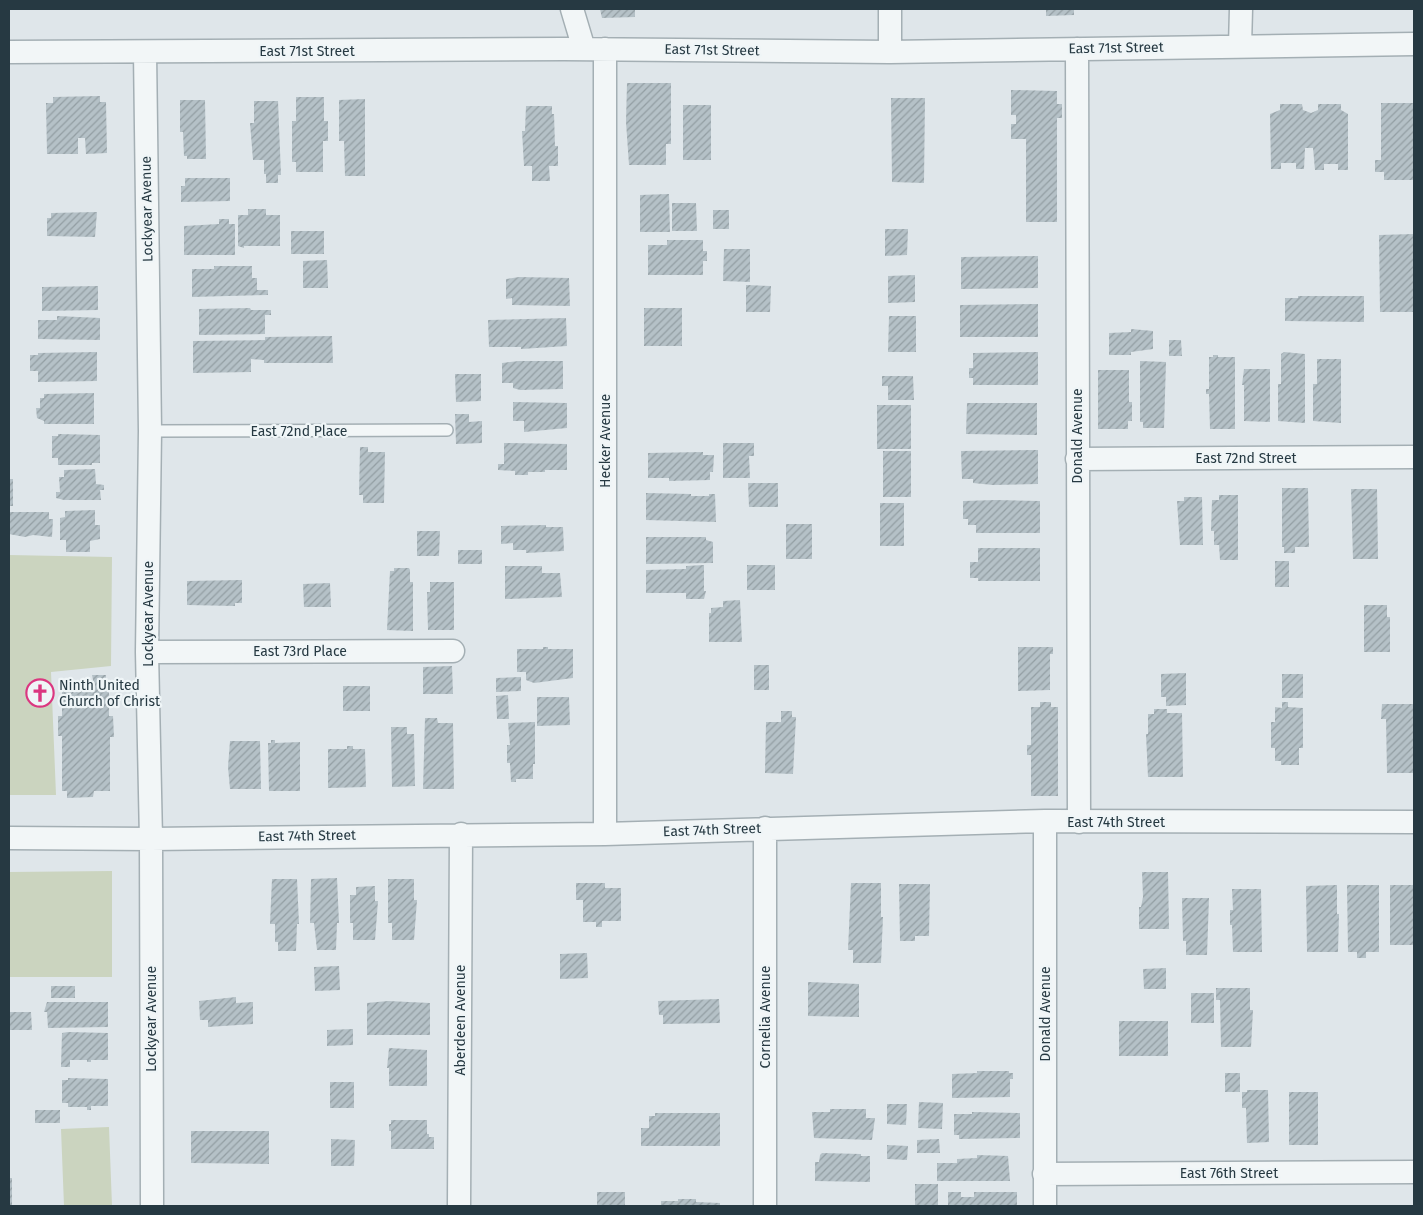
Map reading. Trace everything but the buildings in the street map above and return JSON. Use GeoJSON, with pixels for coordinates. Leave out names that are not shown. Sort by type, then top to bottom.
{"type":"FeatureCollection","features":[{"type":"Feature","properties":{"kind":"street","name":"Hecker Avenue"},"geometry":{"type":"LineString","coordinates":[[572,9],[594,49],[604,834]]}},
{"type":"Feature","properties":{"kind":"street"},"geometry":{"type":"LineString","coordinates":[[890,9],[890,52]]}},
{"type":"Feature","properties":{"kind":"street"},"geometry":{"type":"LineString","coordinates":[[1240,46],[1241,9]]}},
{"type":"Feature","properties":{"kind":"street","name":"East 71st Street"},"geometry":{"type":"LineString","coordinates":[[9,52],[594,49],[890,52],[1414,44]]}},
{"type":"Feature","properties":{"kind":"street","name":"Donald Avenue"},"geometry":{"type":"LineString","coordinates":[[1077,49],[1079,822]]}},
{"type":"Feature","properties":{"kind":"street","name":"Lockyear Avenue"},"geometry":{"type":"LineString","coordinates":[[145,52],[150,431],[147,652],[151,839],[152,1206]]}},
{"type":"Feature","properties":{"kind":"street","name":"East 72nd Street"},"geometry":{"type":"LineString","coordinates":[[1077,459],[1414,457]]}},
{"type":"Feature","properties":{"kind":"street","name":"East 73rd Place"},"geometry":{"type":"LineString","coordinates":[[147,652],[453,651]]}},
{"type":"Feature","properties":{"kind":"street","name":"Donald Avenue"},"geometry":{"type":"LineString","coordinates":[[1044,1206],[1045,822]]}},
{"type":"Feature","properties":{"kind":"street","name":"East 74th Street"},"geometry":{"type":"LineString","coordinates":[[9,838],[151,839],[461,834],[604,834],[765,828],[1045,822],[1414,822]]}},
{"type":"Feature","properties":{"kind":"street","name":"Cornelia Avenue"},"geometry":{"type":"LineString","coordinates":[[765,828],[765,1206]]}},
{"type":"Feature","properties":{"kind":"street","name":"Aberdeen Avenue"},"geometry":{"type":"LineString","coordinates":[[459,1206],[461,834]]}},
{"type":"Feature","properties":{"kind":"street","name":"East 76th Street"},"geometry":{"type":"LineString","coordinates":[[1044,1174],[1414,1172]]}},
{"type":"Feature","properties":{"kind":"lane","name":"East 72nd Place"},"geometry":{"type":"LineString","coordinates":[[150,431],[447,430]]}},
{"type":"Feature","properties":{"kind":"green space"},"geometry":{"type":"Polygon","coordinates":[[[9,555],[112,557],[111,666],[51,672],[56,795],[9,795],[9,555]]]}},
{"type":"Feature","properties":{"kind":"green space"},"geometry":{"type":"Polygon","coordinates":[[[112,871],[112,977],[9,977],[9,872],[112,871]]]}},
{"type":"Feature","properties":{"kind":"green space"},"geometry":{"type":"Polygon","coordinates":[[[109,1127],[112,1206],[64,1206],[61,1129],[109,1127]]]}},
{"type":"Feature","properties":{"kind":"place","name":"Ninth United Church of Christ"},"geometry":{"type":"Point","coordinates":[40,693]}}]}
